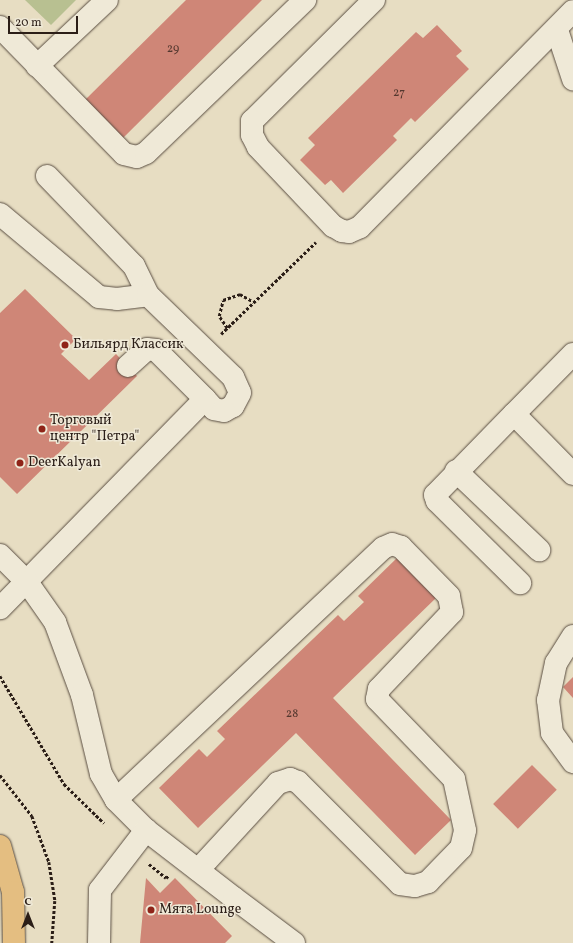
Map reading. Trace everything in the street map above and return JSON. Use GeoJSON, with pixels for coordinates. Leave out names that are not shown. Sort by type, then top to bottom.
{"type":"FeatureCollection","features":[{"type":"Feature","properties":{"kind":"main road"},"geometry":{"type":"LineString","coordinates":[[0,846],[14,892],[13,936]]}},
{"type":"Feature","properties":{"kind":"street"},"geometry":{"type":"LineString","coordinates":[[37,66],[107,0]]}},
{"type":"Feature","properties":{"kind":"street"},"geometry":{"type":"LineString","coordinates":[[0,28],[124,154],[137,158],[146,153],[305,0]]}},
{"type":"Feature","properties":{"kind":"street"},"geometry":{"type":"LineString","coordinates":[[374,0],[252,120],[252,135],[258,147],[333,226],[349,232],[360,227],[557,30],[573,11]]}},
{"type":"Feature","properties":{"kind":"street"},"geometry":{"type":"LineString","coordinates":[[566,0],[573,5]]}},
{"type":"Feature","properties":{"kind":"street"},"geometry":{"type":"LineString","coordinates":[[557,30],[573,79]]}},
{"type":"Feature","properties":{"kind":"street"},"geometry":{"type":"LineString","coordinates":[[47,176],[134,266],[148,295],[237,381],[240,393],[228,409],[214,409],[156,350],[147,349],[128,366]]}},
{"type":"Feature","properties":{"kind":"street"},"geometry":{"type":"LineString","coordinates":[[3,221],[99,297],[117,299],[148,295]]}},
{"type":"Feature","properties":{"kind":"street"},"geometry":{"type":"LineString","coordinates":[[520,583],[435,498],[436,491],[573,354]]}},
{"type":"Feature","properties":{"kind":"street"},"geometry":{"type":"LineString","coordinates":[[0,608],[205,399]]}},
{"type":"Feature","properties":{"kind":"street"},"geometry":{"type":"LineString","coordinates":[[514,414],[573,474]]}},
{"type":"Feature","properties":{"kind":"street"},"geometry":{"type":"LineString","coordinates":[[456,471],[539,550]]}},
{"type":"Feature","properties":{"kind":"street"},"geometry":{"type":"LineString","coordinates":[[116,800],[384,548],[392,544],[401,547],[449,596],[452,612],[379,689],[377,699],[454,779],[465,830],[461,848],[428,882],[415,886],[400,884],[298,782],[285,779],[278,783],[198,870]]}},
{"type":"Feature","properties":{"kind":"street"},"geometry":{"type":"LineString","coordinates":[[0,555],[27,582],[48,610],[64,641],[89,721],[101,774],[116,800],[146,830],[294,943]]}},
{"type":"Feature","properties":{"kind":"street"},"geometry":{"type":"LineString","coordinates":[[573,636],[556,663],[548,700],[552,733],[573,762]]}},
{"type":"Feature","properties":{"kind":"street"},"geometry":{"type":"LineString","coordinates":[[99,943],[100,890],[146,830]]}},
{"type":"Feature","properties":{"kind":"path"},"geometry":{"type":"LineString","coordinates":[[254,302],[240,294],[228,296],[219,307],[220,321],[227,328],[333,226]]}},
{"type":"Feature","properties":{"kind":"path"},"geometry":{"type":"LineString","coordinates":[[0,775],[32,816],[49,862],[55,901],[52,943]]}},
{"type":"Feature","properties":{"kind":"green space"},"geometry":{"type":"Polygon","coordinates":[[[25,0],[76,0],[51,25],[25,0]]]}},
{"type":"Feature","properties":{"kind":"building"},"geometry":{"type":"Polygon","coordinates":[[[186,0],[262,0],[122,139],[84,101],[186,0]]]}},
{"type":"Feature","properties":{"kind":"building"},"geometry":{"type":"Polygon","coordinates":[[[437,25],[462,51],[456,56],[469,69],[415,122],[411,118],[393,136],[397,140],[343,193],[331,180],[325,185],[300,160],[315,145],[308,138],[416,32],[423,38],[437,25]]]}},
{"type":"Feature","properties":{"kind":"building","name":"Торговый центр \"Петра\""},"geometry":{"type":"Polygon","coordinates":[[[25,289],[76,339],[61,354],[89,380],[116,354],[137,376],[17,494],[0,477],[0,313],[25,289]]]}},
{"type":"Feature","properties":{"kind":"building"},"geometry":{"type":"Polygon","coordinates":[[[399,556],[438,596],[333,698],[451,820],[415,855],[296,733],[198,828],[159,788],[199,749],[207,757],[225,739],[217,731],[338,615],[344,621],[364,602],[358,596],[399,556]]]}},
{"type":"Feature","properties":{"kind":"building"},"geometry":{"type":"Polygon","coordinates":[[[573,677],[573,698],[563,687],[573,677]]]}},
{"type":"Feature","properties":{"kind":"building"},"geometry":{"type":"Polygon","coordinates":[[[532,765],[557,790],[518,829],[493,804],[532,765]]]}},
{"type":"Feature","properties":{"kind":"building"},"geometry":{"type":"Polygon","coordinates":[[[146,878],[160,893],[175,878],[232,936],[225,943],[140,943],[146,878]]]}},
{"type":"Feature","properties":{"kind":"place","name":"Бильярд Классик"},"geometry":{"type":"Point","coordinates":[65,345]}},
{"type":"Feature","properties":{"kind":"place","name":"Торговый центр \"Петра\""},"geometry":{"type":"Point","coordinates":[42,429]}},
{"type":"Feature","properties":{"kind":"place","name":"DeerKalyan"},"geometry":{"type":"Point","coordinates":[20,463]}},
{"type":"Feature","properties":{"kind":"place","name":"Мята Lounge"},"geometry":{"type":"Point","coordinates":[151,910]}}]}
